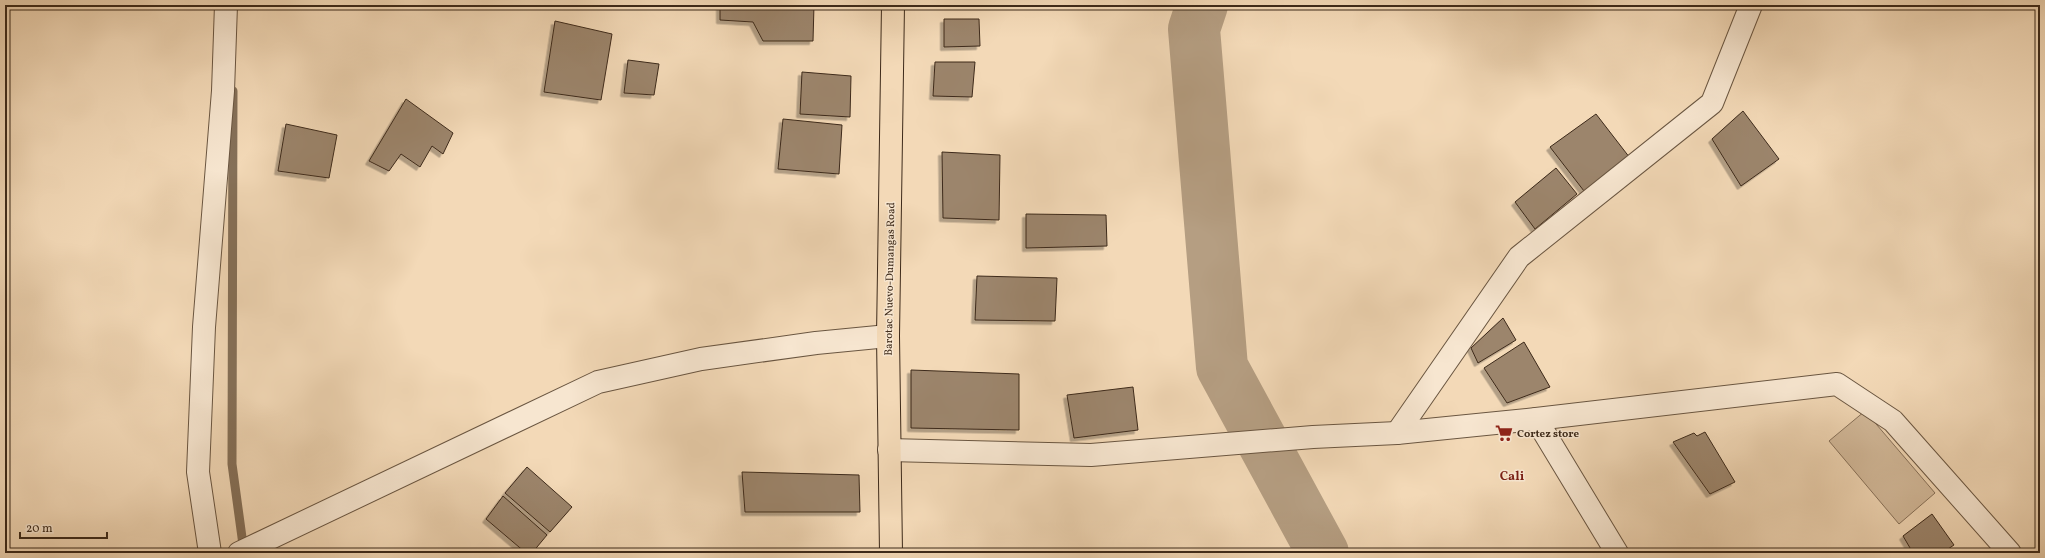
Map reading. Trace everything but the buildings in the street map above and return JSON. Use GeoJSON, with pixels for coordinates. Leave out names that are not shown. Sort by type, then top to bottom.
{"type":"FeatureCollection","features":[{"type":"Feature","properties":{"kind":"main road","name":"Barotac Nuevo-Dumangas Road"},"geometry":{"type":"LineString","coordinates":[[890,553],[888,336],[893,5]]}},
{"type":"Feature","properties":{"kind":"street"},"geometry":{"type":"LineString","coordinates":[[210,553],[198,472],[204,327],[222,91],[226,5]]}},
{"type":"Feature","properties":{"kind":"street"},"geometry":{"type":"LineString","coordinates":[[1397,433],[1519,258],[1712,103],[1750,5]]}},
{"type":"Feature","properties":{"kind":"street"},"geometry":{"type":"LineString","coordinates":[[238,553],[269,540],[598,382],[701,359],[816,343],[888,336]]}},
{"type":"Feature","properties":{"kind":"street"},"geometry":{"type":"LineString","coordinates":[[889,450],[1091,455],[1312,437],[1397,433],[1536,419],[1837,384],[1893,421],[2010,553]]}},
{"type":"Feature","properties":{"kind":"street"},"geometry":{"type":"LineString","coordinates":[[1536,419],[1616,553]]}},
{"type":"Feature","properties":{"kind":"shaded area"},"geometry":{"type":"Polygon","coordinates":[[[1865,411],[1935,493],[1899,524],[1829,441],[1865,411]]]}},
{"type":"Feature","properties":{"kind":"waterway"},"geometry":{"type":"LineString","coordinates":[[1202,5],[1194,29],[1222,367],[1323,553]]}},
{"type":"Feature","properties":{"kind":"waterway"},"geometry":{"type":"LineString","coordinates":[[233,91],[232,464],[244,552]]}},
{"type":"Feature","properties":{"kind":"place","name":"Cortez store"},"geometry":{"type":"Point","coordinates":[1504,433]}},
{"type":"Feature","properties":{"kind":"district","name":"Cali"},"geometry":{"type":"Point","coordinates":[1512,475]}}]}
